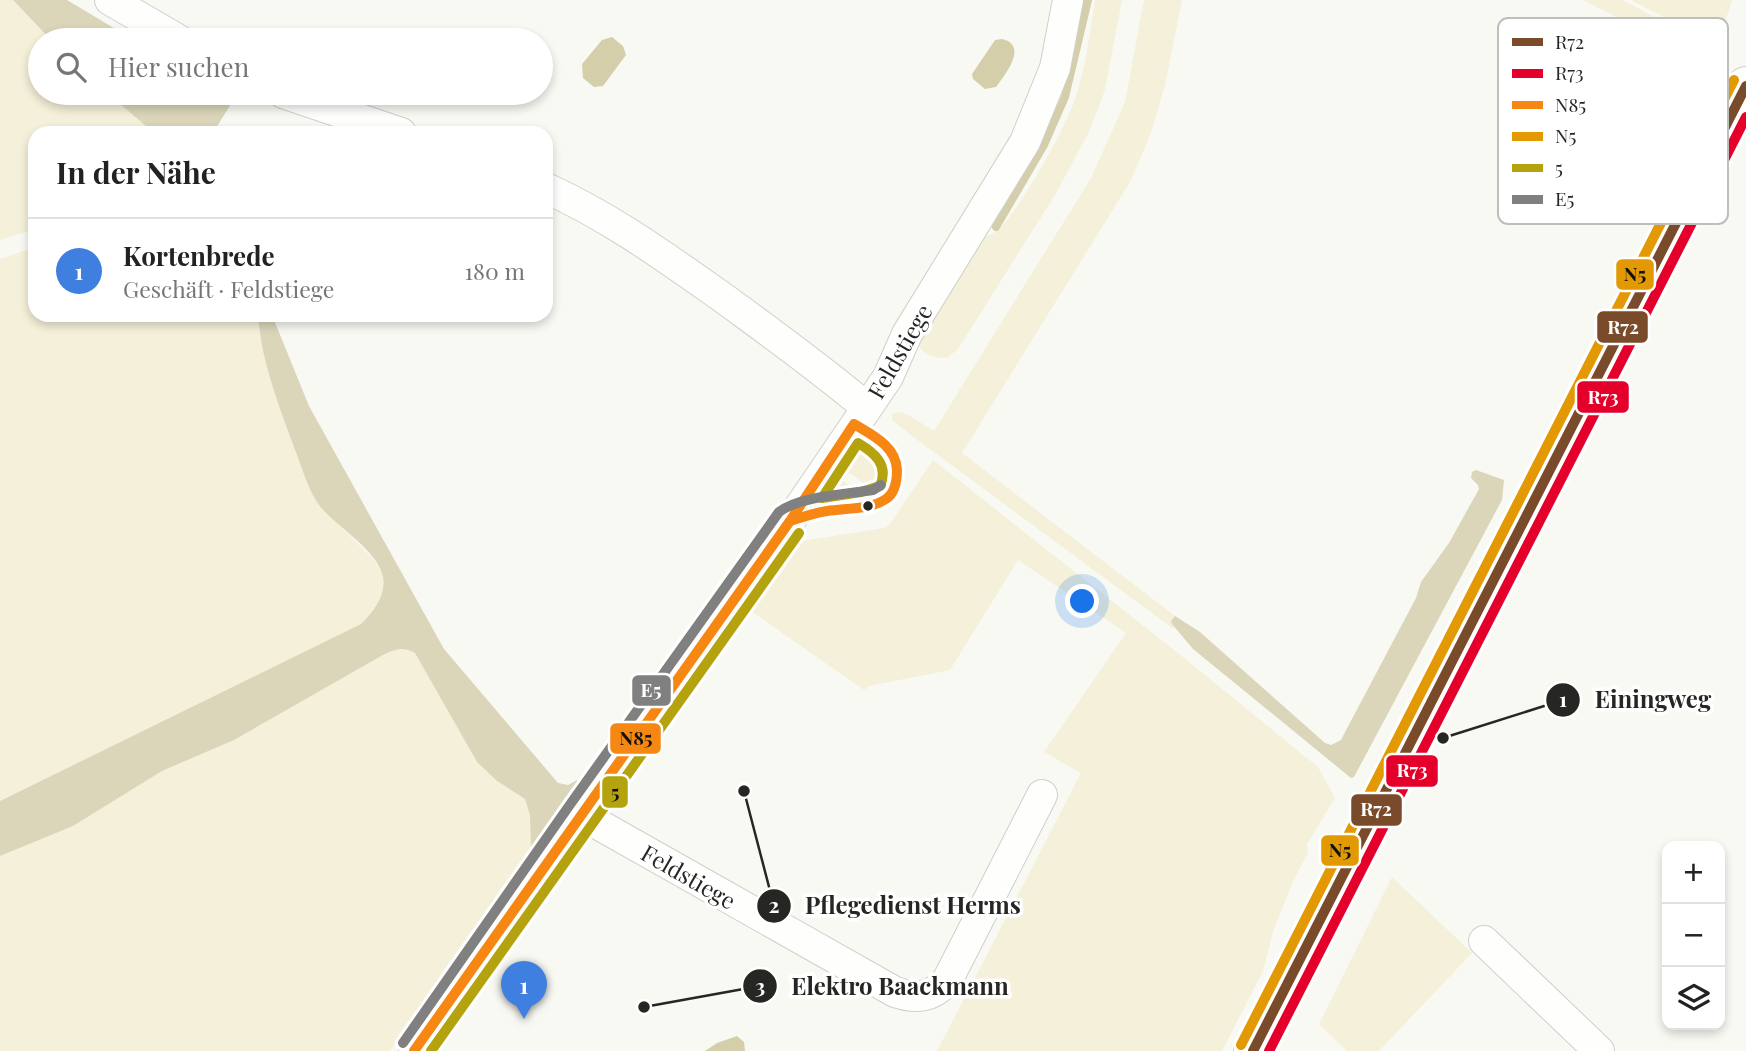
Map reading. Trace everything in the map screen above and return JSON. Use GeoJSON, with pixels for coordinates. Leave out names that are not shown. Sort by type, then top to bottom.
{"type":"FeatureCollection","features":[{"type":"Feature","properties":{"kind":"main road"},"geometry":{"type":"LineString","coordinates":[[1728,121],[1746,86]]}},
{"type":"Feature","properties":{"kind":"main road"},"geometry":{"type":"LineString","coordinates":[[1253,1051],[1675,224]]}},
{"type":"Feature","properties":{"kind":"street"},"geometry":{"type":"LineString","coordinates":[[110,0],[158,28]]}},
{"type":"Feature","properties":{"kind":"street","name":"Feldstiege"},"geometry":{"type":"LineString","coordinates":[[414,1051],[790,521],[888,377],[908,334],[1025,142],[1055,68],[1068,0]]}},
{"type":"Feature","properties":{"kind":"street"},"geometry":{"type":"LineString","coordinates":[[318,105],[380,126]]}},
{"type":"Feature","properties":{"kind":"street"},"geometry":{"type":"LineString","coordinates":[[553,191],[603,216],[635,236],[818,366],[866,407]]}},
{"type":"Feature","properties":{"kind":"street","name":"Feldstiege"},"geometry":{"type":"LineString","coordinates":[[580,814],[895,992],[908,996],[926,996],[938,991],[947,981],[1042,795]]}},
{"type":"Feature","properties":{"kind":"street"},"geometry":{"type":"LineString","coordinates":[[1484,941],[1599,1051]]}},
{"type":"Feature","properties":{"kind":"shaded area"},"geometry":{"type":"Polygon","coordinates":[[[0,0],[13,0],[40,28],[28,28],[28,105],[121,105],[146,126],[28,126],[28,231],[0,240],[0,0]]]}},
{"type":"Feature","properties":{"kind":"shaded area"},"geometry":{"type":"Polygon","coordinates":[[[13,0],[67,0],[114,28],[40,28],[13,0]]]}},
{"type":"Feature","properties":{"kind":"shaded area"},"geometry":{"type":"Polygon","coordinates":[[[1095,0],[1122,0],[1105,90],[1089,132],[1055,195],[958,349],[947,358],[927,354],[920,348],[918,338],[983,238],[1001,227],[1021,200],[1071,110],[1082,72],[1095,0]]]}},
{"type":"Feature","properties":{"kind":"shaded area"},"geometry":{"type":"Polygon","coordinates":[[[1144,0],[1182,0],[1165,85],[1151,133],[1130,182],[962,453],[1175,616],[1171,621],[1175,630],[892,420],[892,413],[900,412],[934,431],[1091,178],[1125,102],[1144,0]]]}},
{"type":"Feature","properties":{"kind":"shaded area"},"geometry":{"type":"Polygon","coordinates":[[[1583,0],[1622,0],[1657,18],[1619,18],[1583,0]]]}},
{"type":"Feature","properties":{"kind":"shaded area"},"geometry":{"type":"Polygon","coordinates":[[[1631,0],[1732,0],[1726,18],[1666,18],[1631,0]]]}},
{"type":"Feature","properties":{"kind":"shaded area"},"geometry":{"type":"Polygon","coordinates":[[[612,37],[623,46],[626,55],[603,86],[594,87],[583,78],[582,64],[602,40],[612,37]]]}},
{"type":"Feature","properties":{"kind":"shaded area"},"geometry":{"type":"Polygon","coordinates":[[[1002,39],[1014,47],[1012,61],[996,87],[985,89],[973,79],[972,74],[995,40],[1002,39]]]}},
{"type":"Feature","properties":{"kind":"shaded area"},"geometry":{"type":"Polygon","coordinates":[[[121,105],[230,105],[217,126],[146,126],[121,105]]]}},
{"type":"Feature","properties":{"kind":"shaded area"},"geometry":{"type":"Polygon","coordinates":[[[28,249],[28,322],[259,322],[260,337],[319,505],[374,560],[383,575],[383,591],[377,605],[361,624],[0,801],[0,259],[28,249]]]}},
{"type":"Feature","properties":{"kind":"shaded area"},"geometry":{"type":"Polygon","coordinates":[[[259,322],[275,322],[309,406],[444,649],[558,783],[568,785],[579,779],[531,851],[530,815],[525,799],[497,781],[477,762],[415,653],[403,649],[383,655],[234,740],[162,771],[73,826],[0,856],[0,801],[361,624],[378,603],[383,591],[383,577],[373,557],[326,513],[312,494],[273,386],[259,322]]]}},
{"type":"Feature","properties":{"kind":"shaded area"},"geometry":{"type":"Polygon","coordinates":[[[867,451],[878,458],[884,468],[879,485],[873,489],[849,473],[843,481],[864,492],[846,495],[836,493],[833,484],[855,452],[867,451]]]}},
{"type":"Feature","properties":{"kind":"shaded area"},"geometry":{"type":"Polygon","coordinates":[[[933,460],[1318,767],[1335,798],[1307,844],[1308,853],[1294,879],[1273,932],[1263,971],[1222,1051],[937,1051],[1081,773],[1044,752],[1126,633],[1018,560],[950,670],[869,686],[864,690],[751,611],[802,541],[884,528],[890,524],[933,460]]]}},
{"type":"Feature","properties":{"kind":"shaded area"},"geometry":{"type":"Polygon","coordinates":[[[1476,470],[1504,480],[1502,500],[1354,777],[1351,778],[1193,649],[1172,624],[1175,616],[1200,632],[1325,743],[1331,745],[1341,740],[1416,598],[1421,582],[1449,543],[1479,489],[1471,478],[1472,472],[1476,470]]]}},
{"type":"Feature","properties":{"kind":"shaded area"},"geometry":{"type":"Polygon","coordinates":[[[406,648],[415,653],[477,762],[497,781],[525,799],[530,815],[531,851],[390,1051],[0,1051],[0,856],[73,826],[162,771],[234,740],[383,655],[406,648]]]}},
{"type":"Feature","properties":{"kind":"shaded area"},"geometry":{"type":"Polygon","coordinates":[[[1392,877],[1472,953],[1379,1051],[1347,1051],[1319,1024],[1392,877]]]}},
{"type":"Feature","properties":{"kind":"shaded area"},"geometry":{"type":"Polygon","coordinates":[[[737,1036],[744,1042],[745,1051],[705,1051],[717,1043],[737,1036]]]}},
{"type":"Feature","properties":{"kind":"waterway"},"geometry":{"type":"LineString","coordinates":[[996,227],[1044,145],[1065,97],[1088,0]]}},
{"type":"Feature","properties":{"kind":"transit line","name":"N5"},"geometry":{"type":"LineString","coordinates":[[1728,92],[1734,80]]}},
{"type":"Feature","properties":{"kind":"transit line","name":"R72"},"geometry":{"type":"LineString","coordinates":[[1728,121],[1746,86]]}},
{"type":"Feature","properties":{"kind":"transit line","name":"R73"},"geometry":{"type":"LineString","coordinates":[[1728,152],[1746,117]]}},
{"type":"Feature","properties":{"kind":"transit line","name":"N5"},"geometry":{"type":"LineString","coordinates":[[1241,1045],[1660,224]]}},
{"type":"Feature","properties":{"kind":"transit line","name":"R72"},"geometry":{"type":"LineString","coordinates":[[1253,1051],[1675,224]]}},
{"type":"Feature","properties":{"kind":"transit line","name":"R73"},"geometry":{"type":"LineString","coordinates":[[1269,1051],[1691,224]]}},
{"type":"Feature","properties":{"kind":"transit line","name":"N85"},"geometry":{"type":"LineString","coordinates":[[790,521],[822,512],[873,505],[892,493],[897,470],[892,454],[882,442],[854,424]]}},
{"type":"Feature","properties":{"kind":"transit line","name":"N85"},"geometry":{"type":"LineString","coordinates":[[414,1051],[790,521],[854,424]]}},
{"type":"Feature","properties":{"kind":"transit line","name":"5"},"geometry":{"type":"LineString","coordinates":[[858,443],[879,460],[883,472],[880,486],[822,498],[858,443]]}},
{"type":"Feature","properties":{"kind":"transit line","name":"E5"},"geometry":{"type":"LineString","coordinates":[[403,1043],[779,512],[799,502],[873,490],[881,485]]}},
{"type":"Feature","properties":{"kind":"transit line","name":"5"},"geometry":{"type":"LineString","coordinates":[[431,1051],[799,533]]}},
{"type":"Feature","properties":{"kind":"place","name":"Einingweg"},"geometry":{"type":"Point","coordinates":[1443,738]}},
{"type":"Feature","properties":{"kind":"place","name":"Pflegedienst Herms"},"geometry":{"type":"Point","coordinates":[744,791]}},
{"type":"Feature","properties":{"kind":"place","name":"Elektro Baackmann"},"geometry":{"type":"Point","coordinates":[644,1007]}},
{"type":"Feature","properties":{"kind":"place","name":"Kortenbrede"},"geometry":{"type":"Point","coordinates":[524,1019]}}]}
